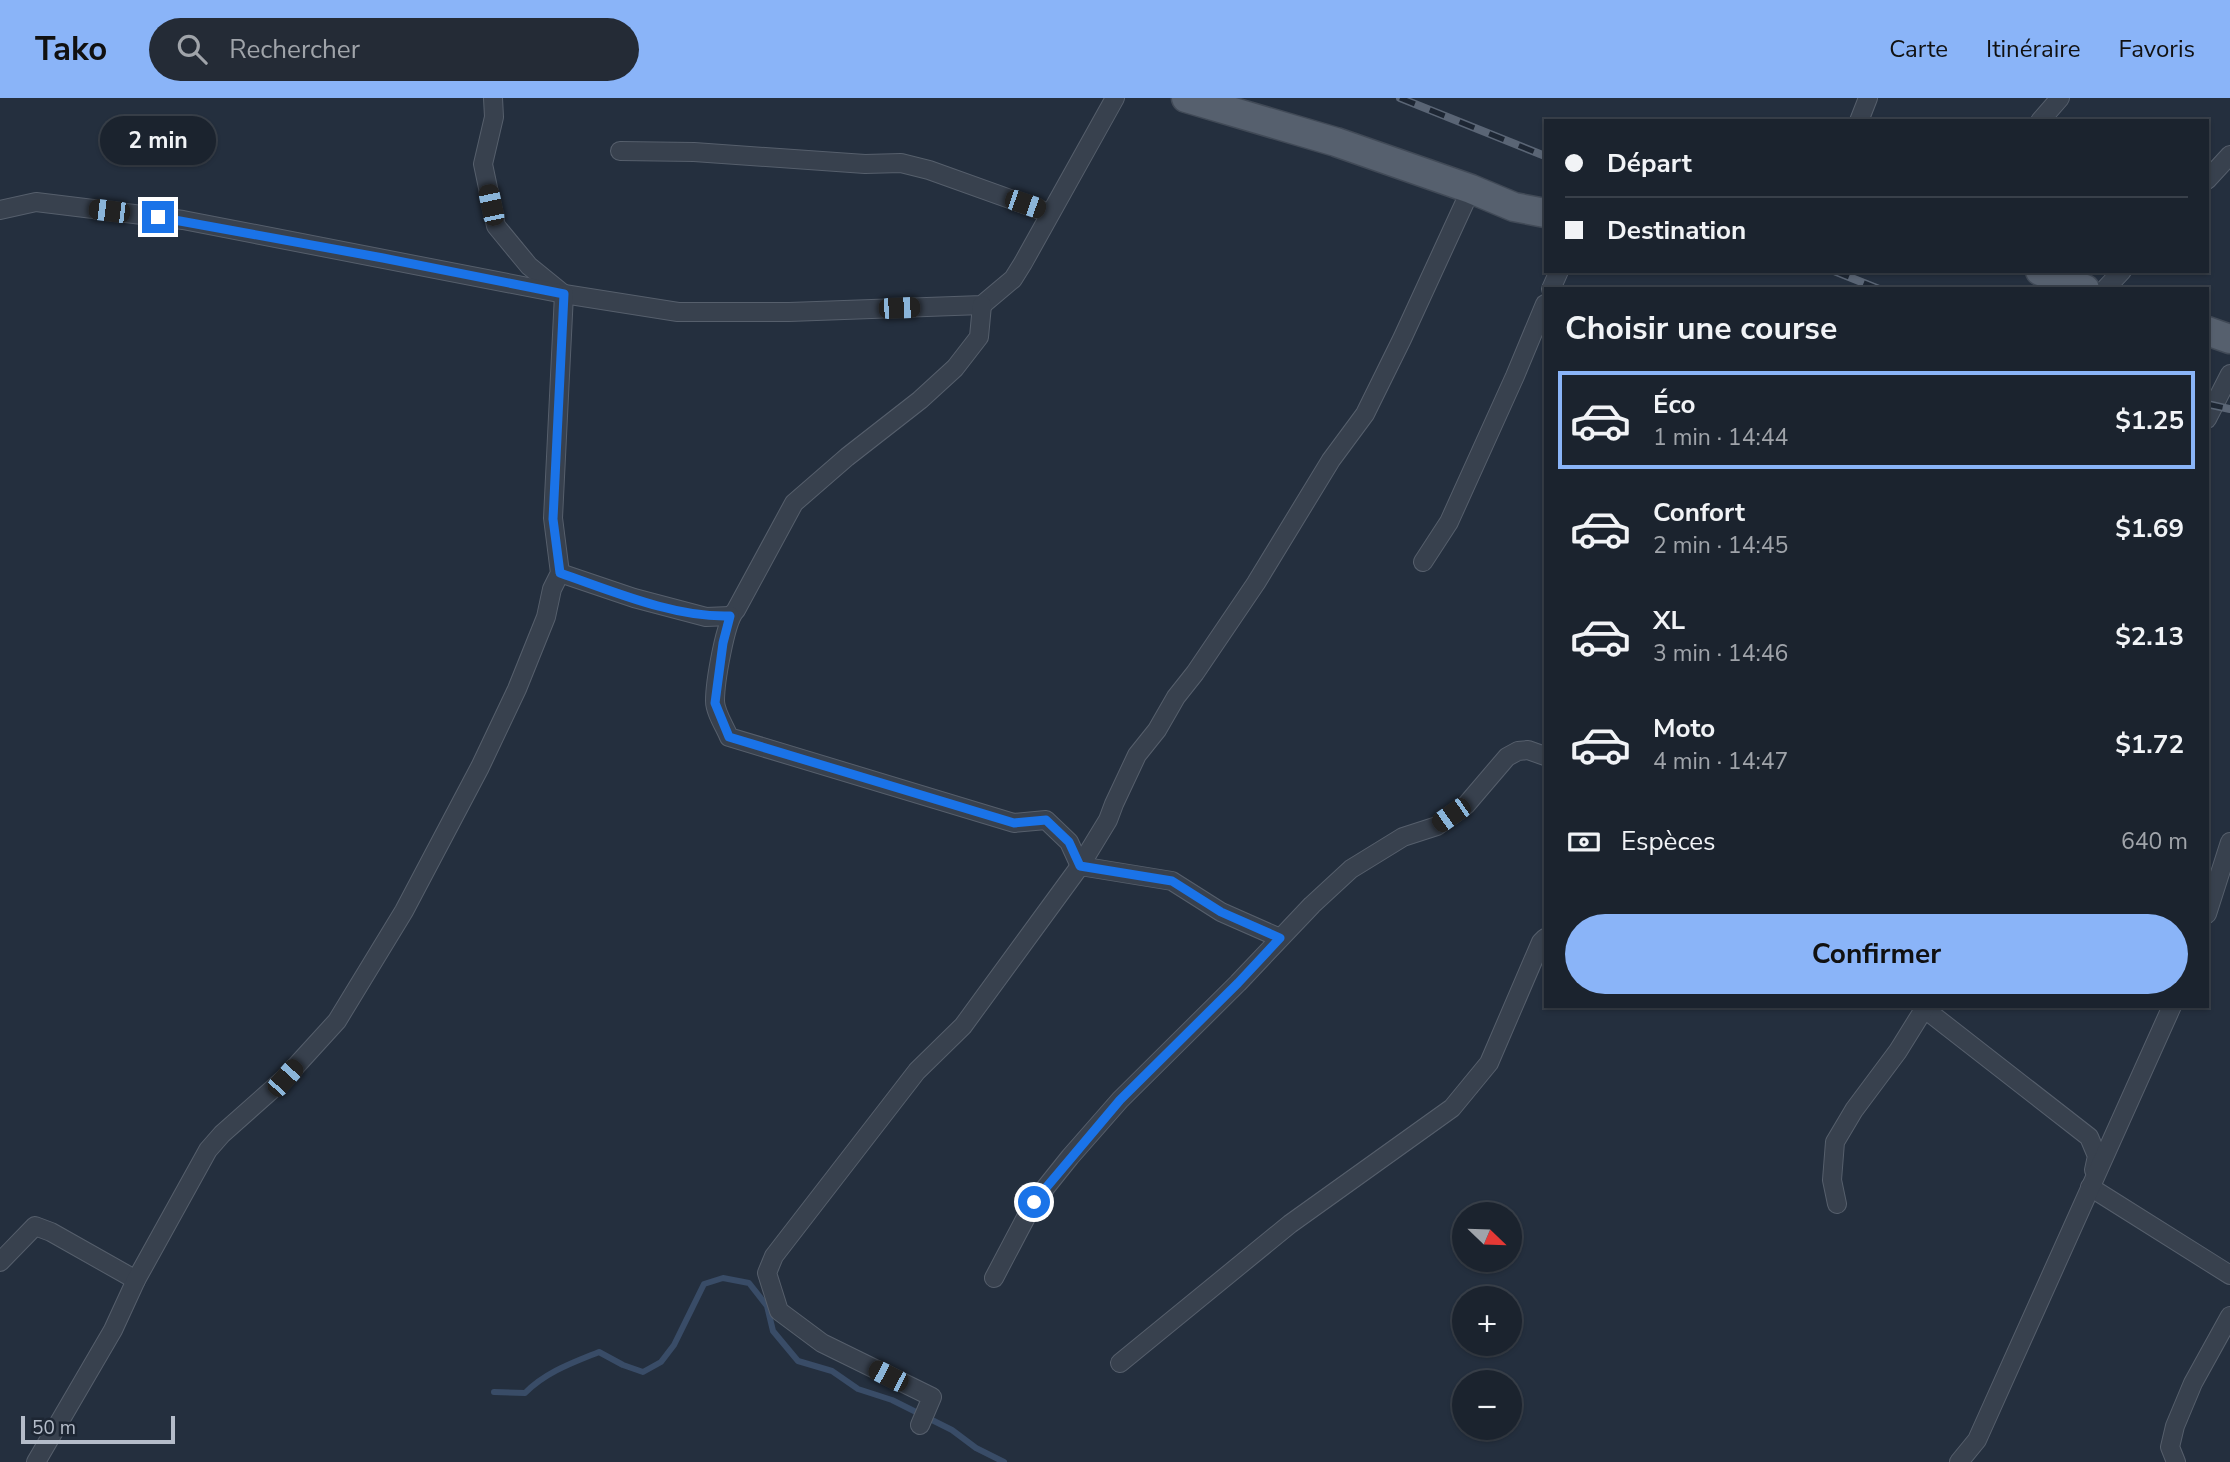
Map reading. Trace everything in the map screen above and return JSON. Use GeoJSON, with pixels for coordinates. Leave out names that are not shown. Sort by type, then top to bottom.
{"type":"FeatureCollection","features":[{"type":"Feature","properties":{"kind":"main road"},"geometry":{"type":"LineString","coordinates":[[1186,98],[1336,142],[1471,189],[1514,207],[1544,214]]}},
{"type":"Feature","properties":{"kind":"main road"},"geometry":{"type":"LineString","coordinates":[[2046,279],[2077,287]]}},
{"type":"Feature","properties":{"kind":"main road"},"geometry":{"type":"LineString","coordinates":[[2209,332],[2230,340]]}},
{"type":"Feature","properties":{"kind":"street"},"geometry":{"type":"LineString","coordinates":[[493,98],[494,117],[483,164],[496,226],[529,266],[564,294]]}},
{"type":"Feature","properties":{"kind":"street"},"geometry":{"type":"LineString","coordinates":[[0,210],[36,202],[183,220],[564,294],[678,312],[789,312],[982,305],[1013,279],[1115,98]]}},
{"type":"Feature","properties":{"kind":"street"},"geometry":{"type":"LineString","coordinates":[[1860,119],[1868,98]]}},
{"type":"Feature","properties":{"kind":"street"},"geometry":{"type":"LineString","coordinates":[[2042,119],[2060,98]]}},
{"type":"Feature","properties":{"kind":"street"},"geometry":{"type":"LineString","coordinates":[[620,151],[694,152],[865,164],[901,163],[929,170],[1049,213]]}},
{"type":"Feature","properties":{"kind":"street"},"geometry":{"type":"LineString","coordinates":[[2209,178],[2230,155]]}},
{"type":"Feature","properties":{"kind":"street"},"geometry":{"type":"LineString","coordinates":[[920,1425],[932,1397],[822,1343],[779,1311],[767,1273],[774,1256],[917,1071],[963,1026],[1080,866],[1108,820],[1137,755],[1157,730],[1175,697],[1195,673],[1256,583],[1331,460],[1365,414],[1471,189]]}},
{"type":"Feature","properties":{"kind":"street"},"geometry":{"type":"LineString","coordinates":[[2107,287],[2120,273]]}},
{"type":"Feature","properties":{"kind":"street"},"geometry":{"type":"LineString","coordinates":[[36,1462],[113,1330],[136,1280],[208,1150],[222,1134],[285,1078],[337,1021],[404,911],[480,767],[517,689],[546,617],[552,589],[560,573],[553,519],[564,294]]}},
{"type":"Feature","properties":{"kind":"street"},"geometry":{"type":"LineString","coordinates":[[982,305],[979,337],[956,368],[794,503],[736,610],[730,616],[723,643],[715,703],[729,737],[1014,823],[1046,820],[1069,842],[1080,866]]}},
{"type":"Feature","properties":{"kind":"street"},"geometry":{"type":"LineString","coordinates":[[1423,562],[1449,522],[1544,306]]}},
{"type":"Feature","properties":{"kind":"street"},"geometry":{"type":"LineString","coordinates":[[2209,415],[2230,374]]}},
{"type":"Feature","properties":{"kind":"street"},"geometry":{"type":"LineString","coordinates":[[560,573],[634,598],[694,614],[706,617],[730,616]]}},
{"type":"Feature","properties":{"kind":"street"},"geometry":{"type":"LineString","coordinates":[[995,1278],[1034,1202],[1070,1157],[1120,1100],[1351,869],[1403,837],[1437,826],[1466,805],[1507,757],[1518,751],[1528,750],[1544,756]]}},
{"type":"Feature","properties":{"kind":"street"},"geometry":{"type":"LineString","coordinates":[[2209,908],[2230,842]]}},
{"type":"Feature","properties":{"kind":"street"},"geometry":{"type":"LineString","coordinates":[[1080,866],[1172,881],[1221,912],[1280,938]]}},
{"type":"Feature","properties":{"kind":"street"},"geometry":{"type":"LineString","coordinates":[[1120,1363],[1290,1224],[1452,1108],[1489,1063],[1544,940]]}},
{"type":"Feature","properties":{"kind":"street"},"geometry":{"type":"LineString","coordinates":[[1838,1204],[1832,1180],[1835,1142],[1854,1110],[1898,1051],[1923,1008]]}},
{"type":"Feature","properties":{"kind":"street"},"geometry":{"type":"LineString","coordinates":[[1925,1008],[2089,1137],[2097,1156],[2090,1188]]}},
{"type":"Feature","properties":{"kind":"street"},"geometry":{"type":"LineString","coordinates":[[1959,1462],[1977,1440],[2171,1008]]}},
{"type":"Feature","properties":{"kind":"street"},"geometry":{"type":"LineString","coordinates":[[2090,1188],[2230,1275]]}},
{"type":"Feature","properties":{"kind":"street"},"geometry":{"type":"LineString","coordinates":[[0,1262],[35,1226],[51,1232],[136,1280]]}},
{"type":"Feature","properties":{"kind":"street"},"geometry":{"type":"LineString","coordinates":[[2176,1462],[2170,1447],[2175,1426],[2193,1383],[2230,1316]]}},
{"type":"Feature","properties":{"kind":"waterway"},"geometry":{"type":"LineString","coordinates":[[494,1392],[525,1393],[569,1364],[599,1352],[643,1372],[661,1362],[674,1345],[704,1284],[723,1278],[749,1283],[767,1306],[773,1331],[798,1361],[832,1371],[858,1389],[892,1400],[952,1430],[976,1448],[1004,1462]]}},
{"type":"Feature","properties":{"kind":"railway"},"geometry":{"type":"LineString","coordinates":[[1400,98],[1544,156]]}},
{"type":"Feature","properties":{"kind":"railway"},"geometry":{"type":"LineString","coordinates":[[1839,273],[1874,287]]}},
{"type":"Feature","properties":{"kind":"railway"},"geometry":{"type":"LineString","coordinates":[[2209,404],[2230,409]]}},
{"type":"Feature","properties":{"kind":"route"},"geometry":{"type":"LineString","coordinates":[[158,217],[564,294],[553,519],[560,573],[634,598],[706,617],[730,616],[723,643],[715,703],[729,737],[1014,823],[1046,820],[1069,842],[1080,866],[1172,881],[1221,912],[1280,938],[1120,1100],[1034,1202]]}}]}
